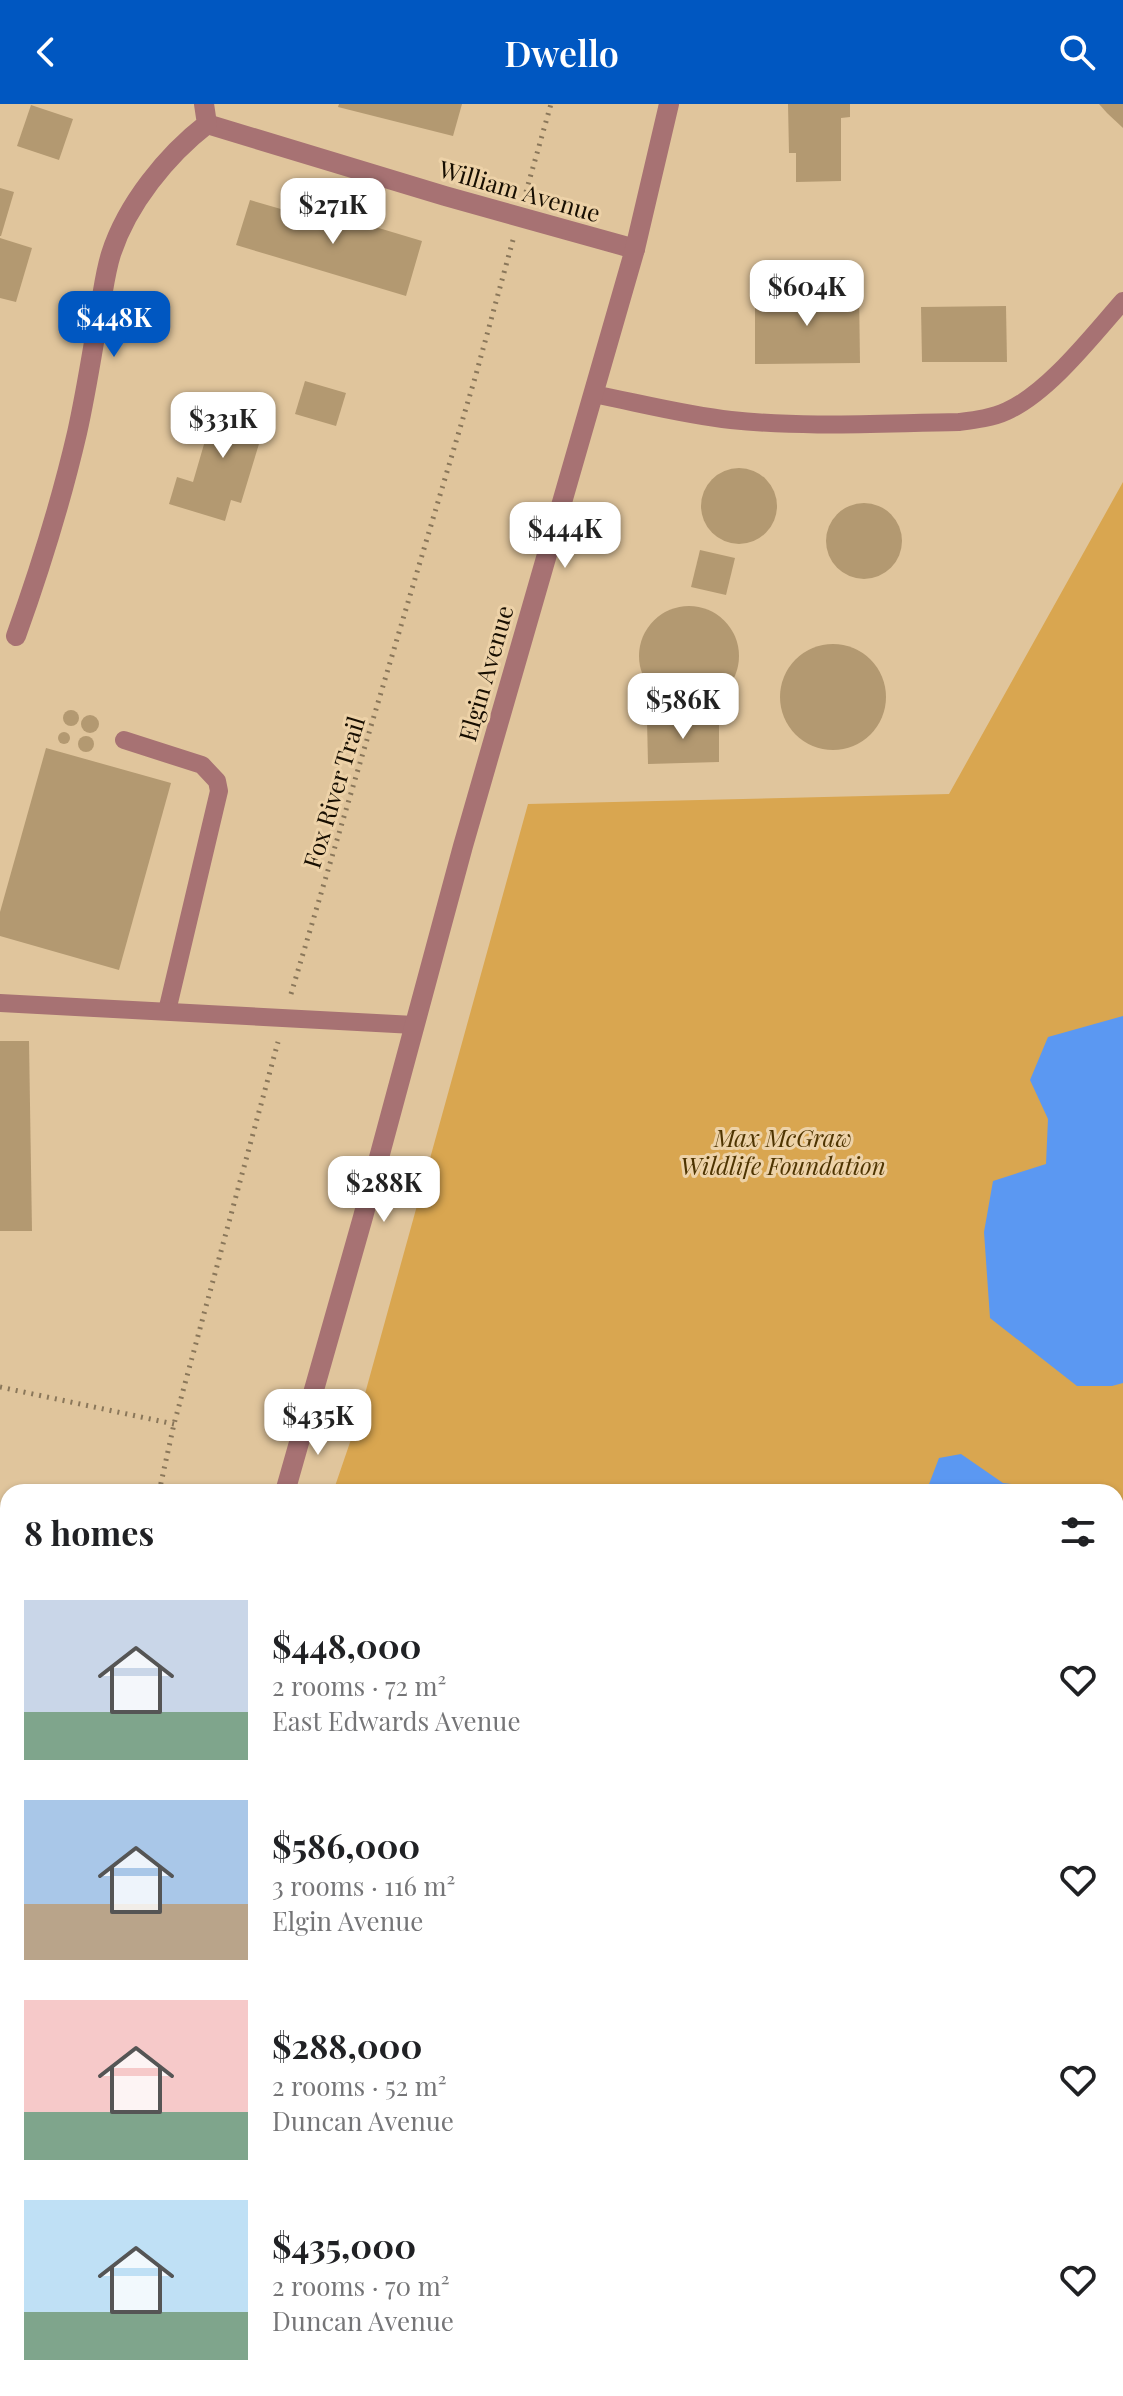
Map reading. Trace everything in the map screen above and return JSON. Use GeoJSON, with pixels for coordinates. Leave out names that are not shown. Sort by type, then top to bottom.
{"type":"FeatureCollection","features":[{"type":"Feature","properties":{"kind":"street","name":"Elgin Avenue"},"geometry":{"type":"LineString","coordinates":[[287,1484],[467,831],[635,249],[669,104]]}},
{"type":"Feature","properties":{"kind":"street","name":"William Avenue"},"geometry":{"type":"LineString","coordinates":[[206,114],[519,217],[635,249]]}},
{"type":"Feature","properties":{"kind":"street"},"geometry":{"type":"LineString","coordinates":[[16,636],[45,555],[63,491],[84,401],[107,270],[116,239],[162,166],[206,114]]}},
{"type":"Feature","properties":{"kind":"lane"},"geometry":{"type":"LineString","coordinates":[[593,394],[745,421],[822,424],[981,419],[1014,408],[1043,386],[1123,301]]}},
{"type":"Feature","properties":{"kind":"lane"},"geometry":{"type":"LineString","coordinates":[[124,740],[202,765],[217,781],[219,791],[167,1011]]}},
{"type":"Feature","properties":{"kind":"lane"},"geometry":{"type":"LineString","coordinates":[[0,1003],[414,1025]]}},
{"type":"Feature","properties":{"kind":"path","name":"Fox River Trail"},"geometry":{"type":"LineString","coordinates":[[161,1484],[174,1424],[285,1017],[475,378],[551,104]]}},
{"type":"Feature","properties":{"kind":"path"},"geometry":{"type":"LineString","coordinates":[[0,1387],[174,1424]]}},
{"type":"Feature","properties":{"kind":"green space","name":"Max McGraw Wildlife Foundation"},"geometry":{"type":"Polygon","coordinates":[[[1123,482],[1123,1484],[336,1484],[358,1419],[528,804],[949,794],[1123,482]]]}},
{"type":"Feature","properties":{"kind":"water"},"geometry":{"type":"Polygon","coordinates":[[[1123,1016],[1123,1383],[1077,1386],[990,1318],[984,1232],[993,1181],[1046,1164],[1048,1119],[1030,1080],[1048,1037],[1123,1016]]]}},
{"type":"Feature","properties":{"kind":"water"},"geometry":{"type":"Polygon","coordinates":[[[961,1454],[1003,1483],[1012,1484],[929,1484],[939,1458],[961,1454]]]}},
{"type":"Feature","properties":{"kind":"building"},"geometry":{"type":"Polygon","coordinates":[[[339,104],[462,104],[453,136],[338,107],[339,104]]]}},
{"type":"Feature","properties":{"kind":"building"},"geometry":{"type":"Polygon","coordinates":[[[788,104],[850,104],[850,117],[841,118],[841,181],[796,182],[796,153],[789,153],[788,104]]]}},
{"type":"Feature","properties":{"kind":"building"},"geometry":{"type":"Polygon","coordinates":[[[1099,104],[1123,104],[1123,128],[1107,113],[1099,104]]]}},
{"type":"Feature","properties":{"kind":"building"},"geometry":{"type":"Polygon","coordinates":[[[31,105],[73,119],[59,160],[17,146],[31,105]]]}},
{"type":"Feature","properties":{"kind":"building"},"geometry":{"type":"Polygon","coordinates":[[[0,188],[14,192],[1,236],[0,236],[0,188]]]}},
{"type":"Feature","properties":{"kind":"building"},"geometry":{"type":"Polygon","coordinates":[[[250,200],[319,220],[322,211],[422,241],[406,296],[236,245],[250,200]]]}},
{"type":"Feature","properties":{"kind":"building"},"geometry":{"type":"Polygon","coordinates":[[[0,238],[32,248],[16,302],[0,298],[0,238]]]}},
{"type":"Feature","properties":{"kind":"building"},"geometry":{"type":"Polygon","coordinates":[[[859,291],[860,363],[755,364],[755,292],[859,291]]]}},
{"type":"Feature","properties":{"kind":"building"},"geometry":{"type":"Polygon","coordinates":[[[1006,306],[1007,362],[922,362],[921,307],[1006,306]]]}},
{"type":"Feature","properties":{"kind":"building"},"geometry":{"type":"Polygon","coordinates":[[[305,381],[346,393],[336,426],[295,414],[305,381]]]}},
{"type":"Feature","properties":{"kind":"building"},"geometry":{"type":"Polygon","coordinates":[[[218,396],[269,411],[241,503],[231,500],[225,521],[169,504],[177,477],[193,482],[218,396]]]}},
{"type":"Feature","properties":{"kind":"building"},"geometry":{"type":"Polygon","coordinates":[[[739,468],[754,471],[766,479],[774,491],[777,506],[774,521],[766,533],[754,541],[739,544],[724,541],[712,533],[704,521],[701,506],[704,491],[712,479],[724,471],[739,468]]]}},
{"type":"Feature","properties":{"kind":"building"},"geometry":{"type":"Polygon","coordinates":[[[857,503],[871,503],[885,509],[896,520],[902,541],[899,556],[891,568],[871,579],[857,579],[843,573],[832,562],[826,548],[826,534],[832,520],[843,509],[857,503]]]}},
{"type":"Feature","properties":{"kind":"building"},"geometry":{"type":"Polygon","coordinates":[[[700,550],[735,558],[726,595],[691,587],[700,550]]]}},
{"type":"Feature","properties":{"kind":"building"},"geometry":{"type":"Polygon","coordinates":[[[689,606],[708,610],[725,620],[735,637],[739,656],[735,675],[725,692],[708,702],[689,706],[670,702],[653,692],[643,675],[639,656],[643,637],[653,620],[670,610],[689,606]]]}},
{"type":"Feature","properties":{"kind":"building"},"geometry":{"type":"Polygon","coordinates":[[[833,644],[853,648],[870,660],[882,677],[886,697],[882,717],[870,734],[853,746],[833,750],[813,746],[796,734],[784,717],[780,697],[784,677],[796,660],[813,648],[833,644]]]}},
{"type":"Feature","properties":{"kind":"building"},"geometry":{"type":"Polygon","coordinates":[[[71,710],[79,718],[71,726],[63,718],[71,710]]]}},
{"type":"Feature","properties":{"kind":"building"},"geometry":{"type":"Polygon","coordinates":[[[90,715],[99,724],[90,733],[81,724],[90,715]]]}},
{"type":"Feature","properties":{"kind":"building"},"geometry":{"type":"Polygon","coordinates":[[[719,719],[719,762],[648,764],[647,720],[719,719]]]}},
{"type":"Feature","properties":{"kind":"building"},"geometry":{"type":"Polygon","coordinates":[[[64,732],[70,738],[64,744],[58,738],[64,732]]]}},
{"type":"Feature","properties":{"kind":"building"},"geometry":{"type":"Polygon","coordinates":[[[86,736],[94,744],[86,752],[78,744],[86,736]]]}},
{"type":"Feature","properties":{"kind":"building"},"geometry":{"type":"Polygon","coordinates":[[[46,748],[171,783],[119,970],[0,936],[0,912],[46,748]]]}},
{"type":"Feature","properties":{"kind":"building"},"geometry":{"type":"Polygon","coordinates":[[[0,1041],[29,1041],[32,1231],[0,1231],[0,1041]]]}}]}
